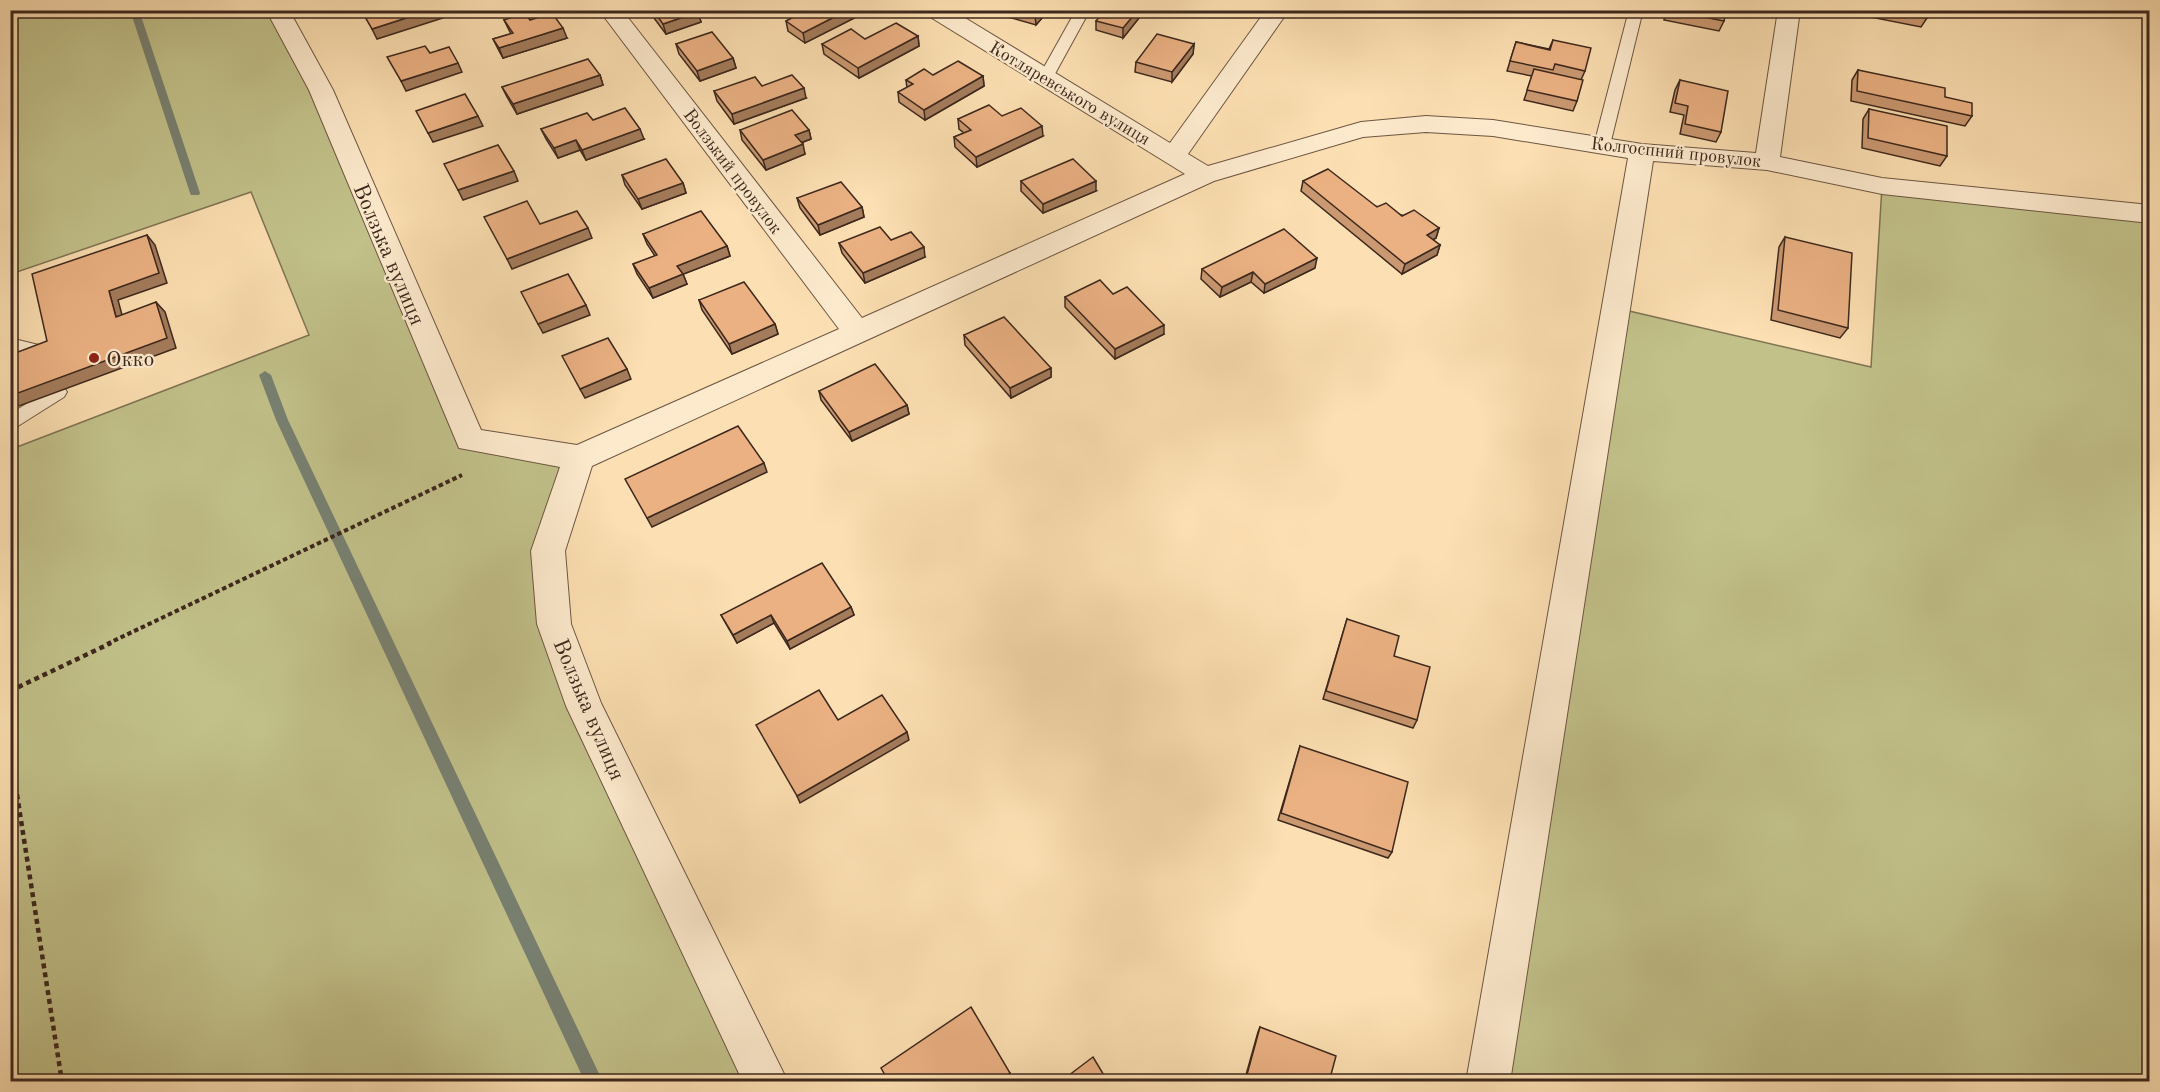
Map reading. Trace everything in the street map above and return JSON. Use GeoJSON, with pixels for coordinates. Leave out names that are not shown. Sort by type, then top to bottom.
{"type":"FeatureCollection","features":[{"type":"Feature","properties":{"kind":"street","name":"Волзька вулиця"},"geometry":{"type":"LineString","coordinates":[[277,10],[321,90],[470,440],[579,458],[548,551],[554,624],[584,706],[766,1082]]}},
{"type":"Feature","properties":{"kind":"street","name":"Волзький провулок"},"geometry":{"type":"LineString","coordinates":[[610,10],[857,333]]}},
{"type":"Feature","properties":{"kind":"street","name":"Котляревського вулиця"},"geometry":{"type":"LineString","coordinates":[[935,10],[1205,175]]}},
{"type":"Feature","properties":{"kind":"street"},"geometry":{"type":"LineString","coordinates":[[1174,156],[1278,10]]}},
{"type":"Feature","properties":{"kind":"street"},"geometry":{"type":"LineString","coordinates":[[1767,162],[1789,10]]}},
{"type":"Feature","properties":{"kind":"street","name":"Колгоспний провулок"},"geometry":{"type":"LineString","coordinates":[[579,458],[1205,175],[1361,130],[1426,124],[1493,128],[1642,152],[1767,162],[1882,186],[2150,214]]}},
{"type":"Feature","properties":{"kind":"street"},"geometry":{"type":"LineString","coordinates":[[1488,1082],[1642,152]]}},
{"type":"Feature","properties":{"kind":"lane"},"geometry":{"type":"LineString","coordinates":[[1046,78],[1083,10]]}},
{"type":"Feature","properties":{"kind":"lane"},"geometry":{"type":"LineString","coordinates":[[1602,145],[1636,10]]}},
{"type":"Feature","properties":{"kind":"lane"},"geometry":{"type":"LineString","coordinates":[[10,345],[48,354]]}},
{"type":"Feature","properties":{"kind":"lane"},"geometry":{"type":"LineString","coordinates":[[10,424],[57,392]]}},
{"type":"Feature","properties":{"kind":"path"},"geometry":{"type":"LineString","coordinates":[[10,692],[518,448]]}},
{"type":"Feature","properties":{"kind":"path"},"geometry":{"type":"LineString","coordinates":[[10,750],[62,1082]]}},
{"type":"Feature","properties":{"kind":"shaded area"},"geometry":{"type":"Polygon","coordinates":[[[11,11],[277,11],[470,440],[579,458],[548,551],[554,624],[766,1081],[11,1081],[10,451],[309,335],[251,192],[11,274],[11,11]]]}},
{"type":"Feature","properties":{"kind":"shaded area"},"geometry":{"type":"Polygon","coordinates":[[[1882,186],[2149,214],[2149,1081],[1488,1082],[1616,308],[1871,367],[1882,186]]]}},
{"type":"Feature","properties":{"kind":"building"},"geometry":{"type":"Polygon","coordinates":[[[361,10],[431,10],[372,29],[361,10]]]}},
{"type":"Feature","properties":{"kind":"building"},"geometry":{"type":"Polygon","coordinates":[[[653,10],[697,10],[698,12],[663,24],[653,10]]]}},
{"type":"Feature","properties":{"kind":"building"},"geometry":{"type":"Polygon","coordinates":[[[807,10],[848,10],[803,33],[786,21],[807,10]]]}},
{"type":"Feature","properties":{"kind":"building"},"geometry":{"type":"Polygon","coordinates":[[[1018,10],[1040,10],[1035,15],[1018,10]]]}},
{"type":"Feature","properties":{"kind":"building"},"geometry":{"type":"Polygon","coordinates":[[[1105,10],[1138,10],[1123,28],[1096,21],[1105,10]]]}},
{"type":"Feature","properties":{"kind":"building"},"geometry":{"type":"Polygon","coordinates":[[[1670,10],[1726,10],[1724,21],[1670,10]]]}},
{"type":"Feature","properties":{"kind":"building"},"geometry":{"type":"Polygon","coordinates":[[[1892,10],[1927,10],[1927,18],[1892,10]]]}},
{"type":"Feature","properties":{"kind":"building"},"geometry":{"type":"Polygon","coordinates":[[[525,13],[530,20],[552,13],[563,28],[499,48],[493,39],[513,33],[504,20],[525,13]]]}},
{"type":"Feature","properties":{"kind":"building"},"geometry":{"type":"Polygon","coordinates":[[[896,23],[918,36],[858,68],[822,44],[851,29],[865,39],[896,23]]]}},
{"type":"Feature","properties":{"kind":"building"},"geometry":{"type":"Polygon","coordinates":[[[712,32],[733,58],[697,71],[676,44],[712,32]]]}},
{"type":"Feature","properties":{"kind":"building"},"geometry":{"type":"Polygon","coordinates":[[[1157,34],[1194,44],[1172,72],[1136,62],[1157,34]]]}},
{"type":"Feature","properties":{"kind":"building"},"geometry":{"type":"Polygon","coordinates":[[[1553,40],[1591,48],[1585,71],[1555,64],[1553,70],[1510,61],[1516,42],[1550,50],[1553,40]]]}},
{"type":"Feature","properties":{"kind":"building"},"geometry":{"type":"Polygon","coordinates":[[[425,46],[430,53],[449,47],[458,63],[401,81],[387,57],[425,46]]]}},
{"type":"Feature","properties":{"kind":"building"},"geometry":{"type":"Polygon","coordinates":[[[588,59],[600,75],[513,104],[502,87],[588,59]]]}},
{"type":"Feature","properties":{"kind":"building"},"geometry":{"type":"Polygon","coordinates":[[[958,61],[983,76],[924,110],[898,92],[913,84],[906,80],[924,69],[933,75],[958,61]]]}},
{"type":"Feature","properties":{"kind":"building"},"geometry":{"type":"Polygon","coordinates":[[[1534,69],[1583,80],[1577,101],[1527,90],[1534,69]]]}},
{"type":"Feature","properties":{"kind":"building"},"geometry":{"type":"Polygon","coordinates":[[[1858,70],[1945,88],[1945,97],[1972,103],[1972,116],[1857,91],[1858,70]]]}},
{"type":"Feature","properties":{"kind":"building"},"geometry":{"type":"Polygon","coordinates":[[[792,75],[804,88],[732,114],[714,91],[755,77],[762,86],[792,75]]]}},
{"type":"Feature","properties":{"kind":"building"},"geometry":{"type":"Polygon","coordinates":[[[1680,80],[1728,91],[1721,132],[1685,124],[1688,106],[1675,103],[1680,80]]]}},
{"type":"Feature","properties":{"kind":"building"},"geometry":{"type":"Polygon","coordinates":[[[465,94],[478,116],[428,133],[416,111],[465,94]]]}},
{"type":"Feature","properties":{"kind":"building"},"geometry":{"type":"Polygon","coordinates":[[[989,105],[1002,116],[1021,108],[1042,126],[976,157],[954,137],[971,130],[958,119],[989,105]]]}},
{"type":"Feature","properties":{"kind":"building"},"geometry":{"type":"Polygon","coordinates":[[[625,108],[640,129],[582,150],[576,140],[554,148],[541,129],[587,113],[593,120],[625,108]]]}},
{"type":"Feature","properties":{"kind":"building"},"geometry":{"type":"Polygon","coordinates":[[[1869,109],[1947,126],[1947,156],[1868,138],[1869,109]]]}},
{"type":"Feature","properties":{"kind":"building"},"geometry":{"type":"Polygon","coordinates":[[[792,110],[809,130],[795,135],[803,144],[763,160],[740,130],[792,110]]]}},
{"type":"Feature","properties":{"kind":"building"},"geometry":{"type":"Polygon","coordinates":[[[498,145],[514,171],[458,190],[444,164],[498,145]]]}},
{"type":"Feature","properties":{"kind":"building"},"geometry":{"type":"Polygon","coordinates":[[[666,159],[683,183],[638,199],[622,175],[666,159]]]}},
{"type":"Feature","properties":{"kind":"building"},"geometry":{"type":"Polygon","coordinates":[[[1073,159],[1096,181],[1043,204],[1021,181],[1073,159]]]}},
{"type":"Feature","properties":{"kind":"building"},"geometry":{"type":"Polygon","coordinates":[[[1328,169],[1377,207],[1386,203],[1402,216],[1414,210],[1439,228],[1427,235],[1440,245],[1405,264],[1303,181],[1328,169]]]}},
{"type":"Feature","properties":{"kind":"building"},"geometry":{"type":"Polygon","coordinates":[[[841,182],[862,207],[818,225],[797,198],[841,182]]]}},
{"type":"Feature","properties":{"kind":"building"},"geometry":{"type":"Polygon","coordinates":[[[527,201],[540,224],[577,211],[588,228],[507,259],[484,217],[527,201]]]}},
{"type":"Feature","properties":{"kind":"building"},"geometry":{"type":"Polygon","coordinates":[[[701,211],[727,246],[677,266],[683,274],[649,288],[633,264],[657,255],[643,234],[701,211]]]}},
{"type":"Feature","properties":{"kind":"building"},"geometry":{"type":"Polygon","coordinates":[[[880,227],[891,240],[911,232],[924,247],[863,273],[839,243],[880,227]]]}},
{"type":"Feature","properties":{"kind":"building"},"geometry":{"type":"Polygon","coordinates":[[[1284,229],[1317,258],[1265,284],[1253,272],[1222,287],[1202,269],[1284,229]]]}},
{"type":"Feature","properties":{"kind":"building"},"geometry":{"type":"Polygon","coordinates":[[[147,235],[159,273],[109,291],[116,317],[156,302],[167,338],[10,396],[10,355],[47,341],[32,274],[147,235]]]}},
{"type":"Feature","properties":{"kind":"building"},"geometry":{"type":"Polygon","coordinates":[[[1785,237],[1852,253],[1848,328],[1778,310],[1785,237]]]}},
{"type":"Feature","properties":{"kind":"building"},"geometry":{"type":"Polygon","coordinates":[[[568,274],[586,305],[538,324],[521,292],[568,274]]]}},
{"type":"Feature","properties":{"kind":"building"},"geometry":{"type":"Polygon","coordinates":[[[1100,280],[1113,294],[1127,287],[1164,325],[1115,349],[1065,297],[1100,280]]]}},
{"type":"Feature","properties":{"kind":"building"},"geometry":{"type":"Polygon","coordinates":[[[744,282],[775,324],[729,344],[699,300],[744,282]]]}},
{"type":"Feature","properties":{"kind":"building"},"geometry":{"type":"Polygon","coordinates":[[[1004,317],[1051,368],[1010,388],[964,335],[1004,317]]]}},
{"type":"Feature","properties":{"kind":"building"},"geometry":{"type":"Polygon","coordinates":[[[608,338],[627,369],[580,389],[562,356],[608,338]]]}},
{"type":"Feature","properties":{"kind":"building"},"geometry":{"type":"Polygon","coordinates":[[[875,364],[907,405],[849,432],[819,391],[875,364]]]}},
{"type":"Feature","properties":{"kind":"building"},"geometry":{"type":"Polygon","coordinates":[[[738,426],[764,463],[647,518],[625,479],[738,426]]]}},
{"type":"Feature","properties":{"kind":"building"},"geometry":{"type":"Polygon","coordinates":[[[822,563],[851,607],[787,641],[771,615],[733,635],[721,615],[822,563]]]}},
{"type":"Feature","properties":{"kind":"building"},"geometry":{"type":"Polygon","coordinates":[[[1347,619],[1399,636],[1394,656],[1430,667],[1417,720],[1326,691],[1347,619]]]}},
{"type":"Feature","properties":{"kind":"building"},"geometry":{"type":"Polygon","coordinates":[[[819,690],[838,720],[882,695],[907,732],[797,796],[756,725],[819,690]]]}},
{"type":"Feature","properties":{"kind":"building"},"geometry":{"type":"Polygon","coordinates":[[[1300,746],[1408,782],[1392,852],[1281,813],[1300,746]]]}},
{"type":"Feature","properties":{"kind":"building"},"geometry":{"type":"Polygon","coordinates":[[[971,1007],[1010,1073],[998,1082],[889,1082],[881,1068],[971,1007]]]}},
{"type":"Feature","properties":{"kind":"building"},"geometry":{"type":"Polygon","coordinates":[[[1260,1027],[1336,1056],[1329,1082],[1245,1082],[1260,1027]]]}},
{"type":"Feature","properties":{"kind":"building"},"geometry":{"type":"Polygon","coordinates":[[[1093,1057],[1108,1082],[1060,1082],[1093,1057]]]}},
{"type":"Feature","properties":{"kind":"waterway"},"geometry":{"type":"LineString","coordinates":[[134,10],[195,193]]}},
{"type":"Feature","properties":{"kind":"waterway"},"geometry":{"type":"LineString","coordinates":[[265,375],[282,420],[594,1082]]}},
{"type":"Feature","properties":{"kind":"place","name":"Окко"},"geometry":{"type":"Point","coordinates":[94,358]}}]}
